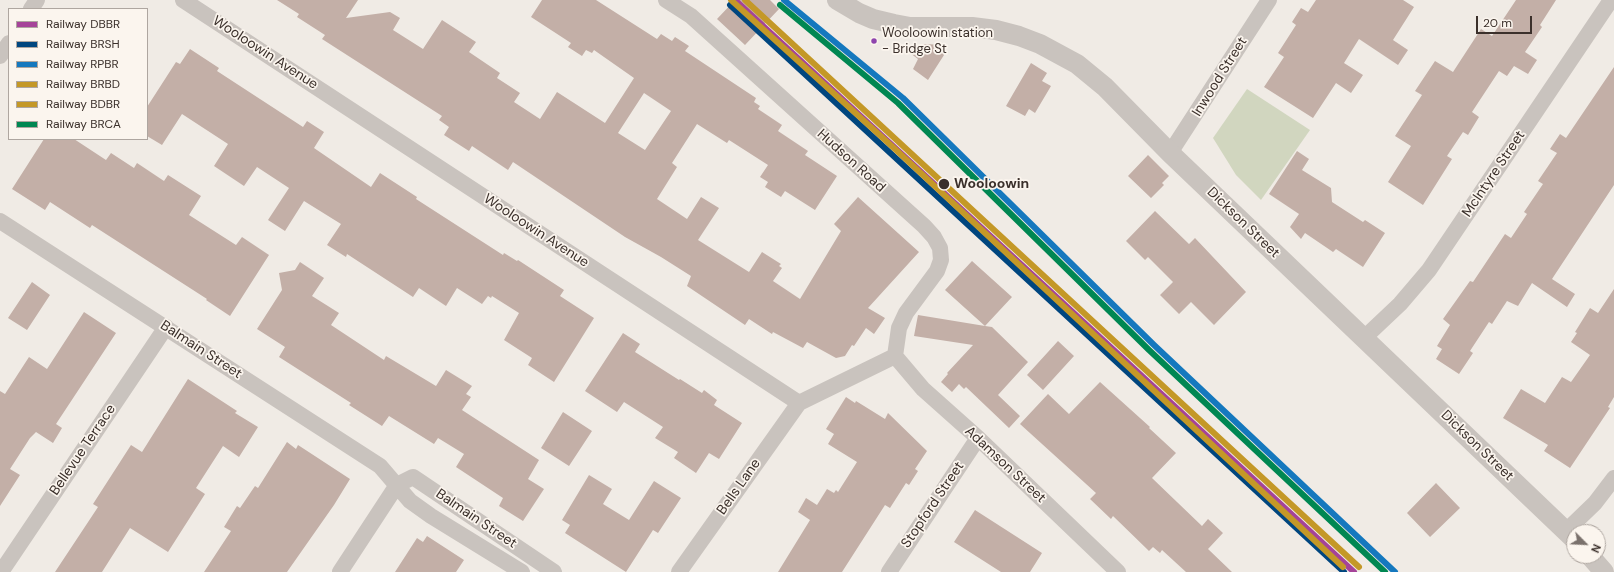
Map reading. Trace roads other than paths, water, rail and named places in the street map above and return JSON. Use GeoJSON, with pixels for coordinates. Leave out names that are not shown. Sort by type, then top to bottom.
{"type":"FeatureCollection","features":[{"type":"Feature","properties":{"kind":"street","name":"Wooloowin Avenue"},"geometry":{"type":"LineString","coordinates":[[183,0],[799,403]]}},
{"type":"Feature","properties":{"kind":"street","name":"Hudson Road"},"geometry":{"type":"LineString","coordinates":[[666,0],[691,16],[924,226],[934,237],[940,248],[942,260],[938,271],[906,313],[899,328],[895,356]]}},
{"type":"Feature","properties":{"kind":"street","name":"Dickson Street"},"geometry":{"type":"LineString","coordinates":[[837,0],[859,13],[873,19],[910,27],[972,27],[996,30],[1040,44],[1062,55],[1087,72],[1105,87],[1170,153],[1566,531]]}},
{"type":"Feature","properties":{"kind":"street","name":"Inwood Street"},"geometry":{"type":"LineString","coordinates":[[1170,153],[1269,0]]}},
{"type":"Feature","properties":{"kind":"street","name":"McIntyre Street"},"geometry":{"type":"LineString","coordinates":[[1364,338],[1400,304],[1429,270],[1611,0]]}},
{"type":"Feature","properties":{"kind":"street"},"geometry":{"type":"LineString","coordinates":[[0,56],[8,44]]}},
{"type":"Feature","properties":{"kind":"street","name":"Balmain Street"},"geometry":{"type":"LineString","coordinates":[[0,221],[380,466],[410,501],[431,516],[522,572]]}},
{"type":"Feature","properties":{"kind":"street","name":"Bellevue Terrace"},"geometry":{"type":"LineString","coordinates":[[1,572],[166,327]]}},
{"type":"Feature","properties":{"kind":"street"},"geometry":{"type":"LineString","coordinates":[[799,403],[895,356]]}},
{"type":"Feature","properties":{"kind":"street","name":"Adamson Street"},"geometry":{"type":"LineString","coordinates":[[895,356],[923,389],[978,438],[1118,572]]}},
{"type":"Feature","properties":{"kind":"street","name":"Bells Lane"},"geometry":{"type":"LineString","coordinates":[[681,571],[799,403]]}},
{"type":"Feature","properties":{"kind":"street","name":"Stopford Street"},"geometry":{"type":"LineString","coordinates":[[889,572],[978,438]]}},
{"type":"Feature","properties":{"kind":"street","name":"Balmain Street"},"geometry":{"type":"LineString","coordinates":[[397,485],[413,477],[554,572]]}},
{"type":"Feature","properties":{"kind":"street"},"geometry":{"type":"LineString","coordinates":[[1579,524],[1614,478]]}},
{"type":"Feature","properties":{"kind":"street"},"geometry":{"type":"LineString","coordinates":[[340,572],[397,485]]}},
{"type":"Feature","properties":{"kind":"street"},"geometry":{"type":"LineString","coordinates":[[1597,564],[1604,572]]}},
{"type":"Feature","properties":{"kind":"rail line","name":"BDBR"},"geometry":{"type":"LineString","coordinates":[[731,0],[895,149],[1343,567]]}},
{"type":"Feature","properties":{"kind":"rail line","name":"DBBR"},"geometry":{"type":"LineString","coordinates":[[735,0],[1354,572]]}},
{"type":"Feature","properties":{"kind":"rail line","name":"BRBD"},"geometry":{"type":"LineString","coordinates":[[745,0],[1359,567]]}},
{"type":"Feature","properties":{"kind":"rail line","name":"RPBR"},"geometry":{"type":"LineString","coordinates":[[784,0],[903,98],[1154,345],[1395,572]]}},
{"type":"Feature","properties":{"kind":"rail line","name":"BRSH"},"geometry":{"type":"LineString","coordinates":[[730,5],[1344,572]]}},
{"type":"Feature","properties":{"kind":"rail line","name":"BRCA"},"geometry":{"type":"LineString","coordinates":[[780,5],[898,103],[1149,350],[1385,572]]}},
{"type":"Feature","properties":{"kind":"place","name":"Wooloowin station - Bridge St"},"geometry":{"type":"Point","coordinates":[874,41]}},
{"type":"Feature","properties":{"kind":"place","name":"Wooloowin"},"geometry":{"type":"Point","coordinates":[944,184]}}]}
